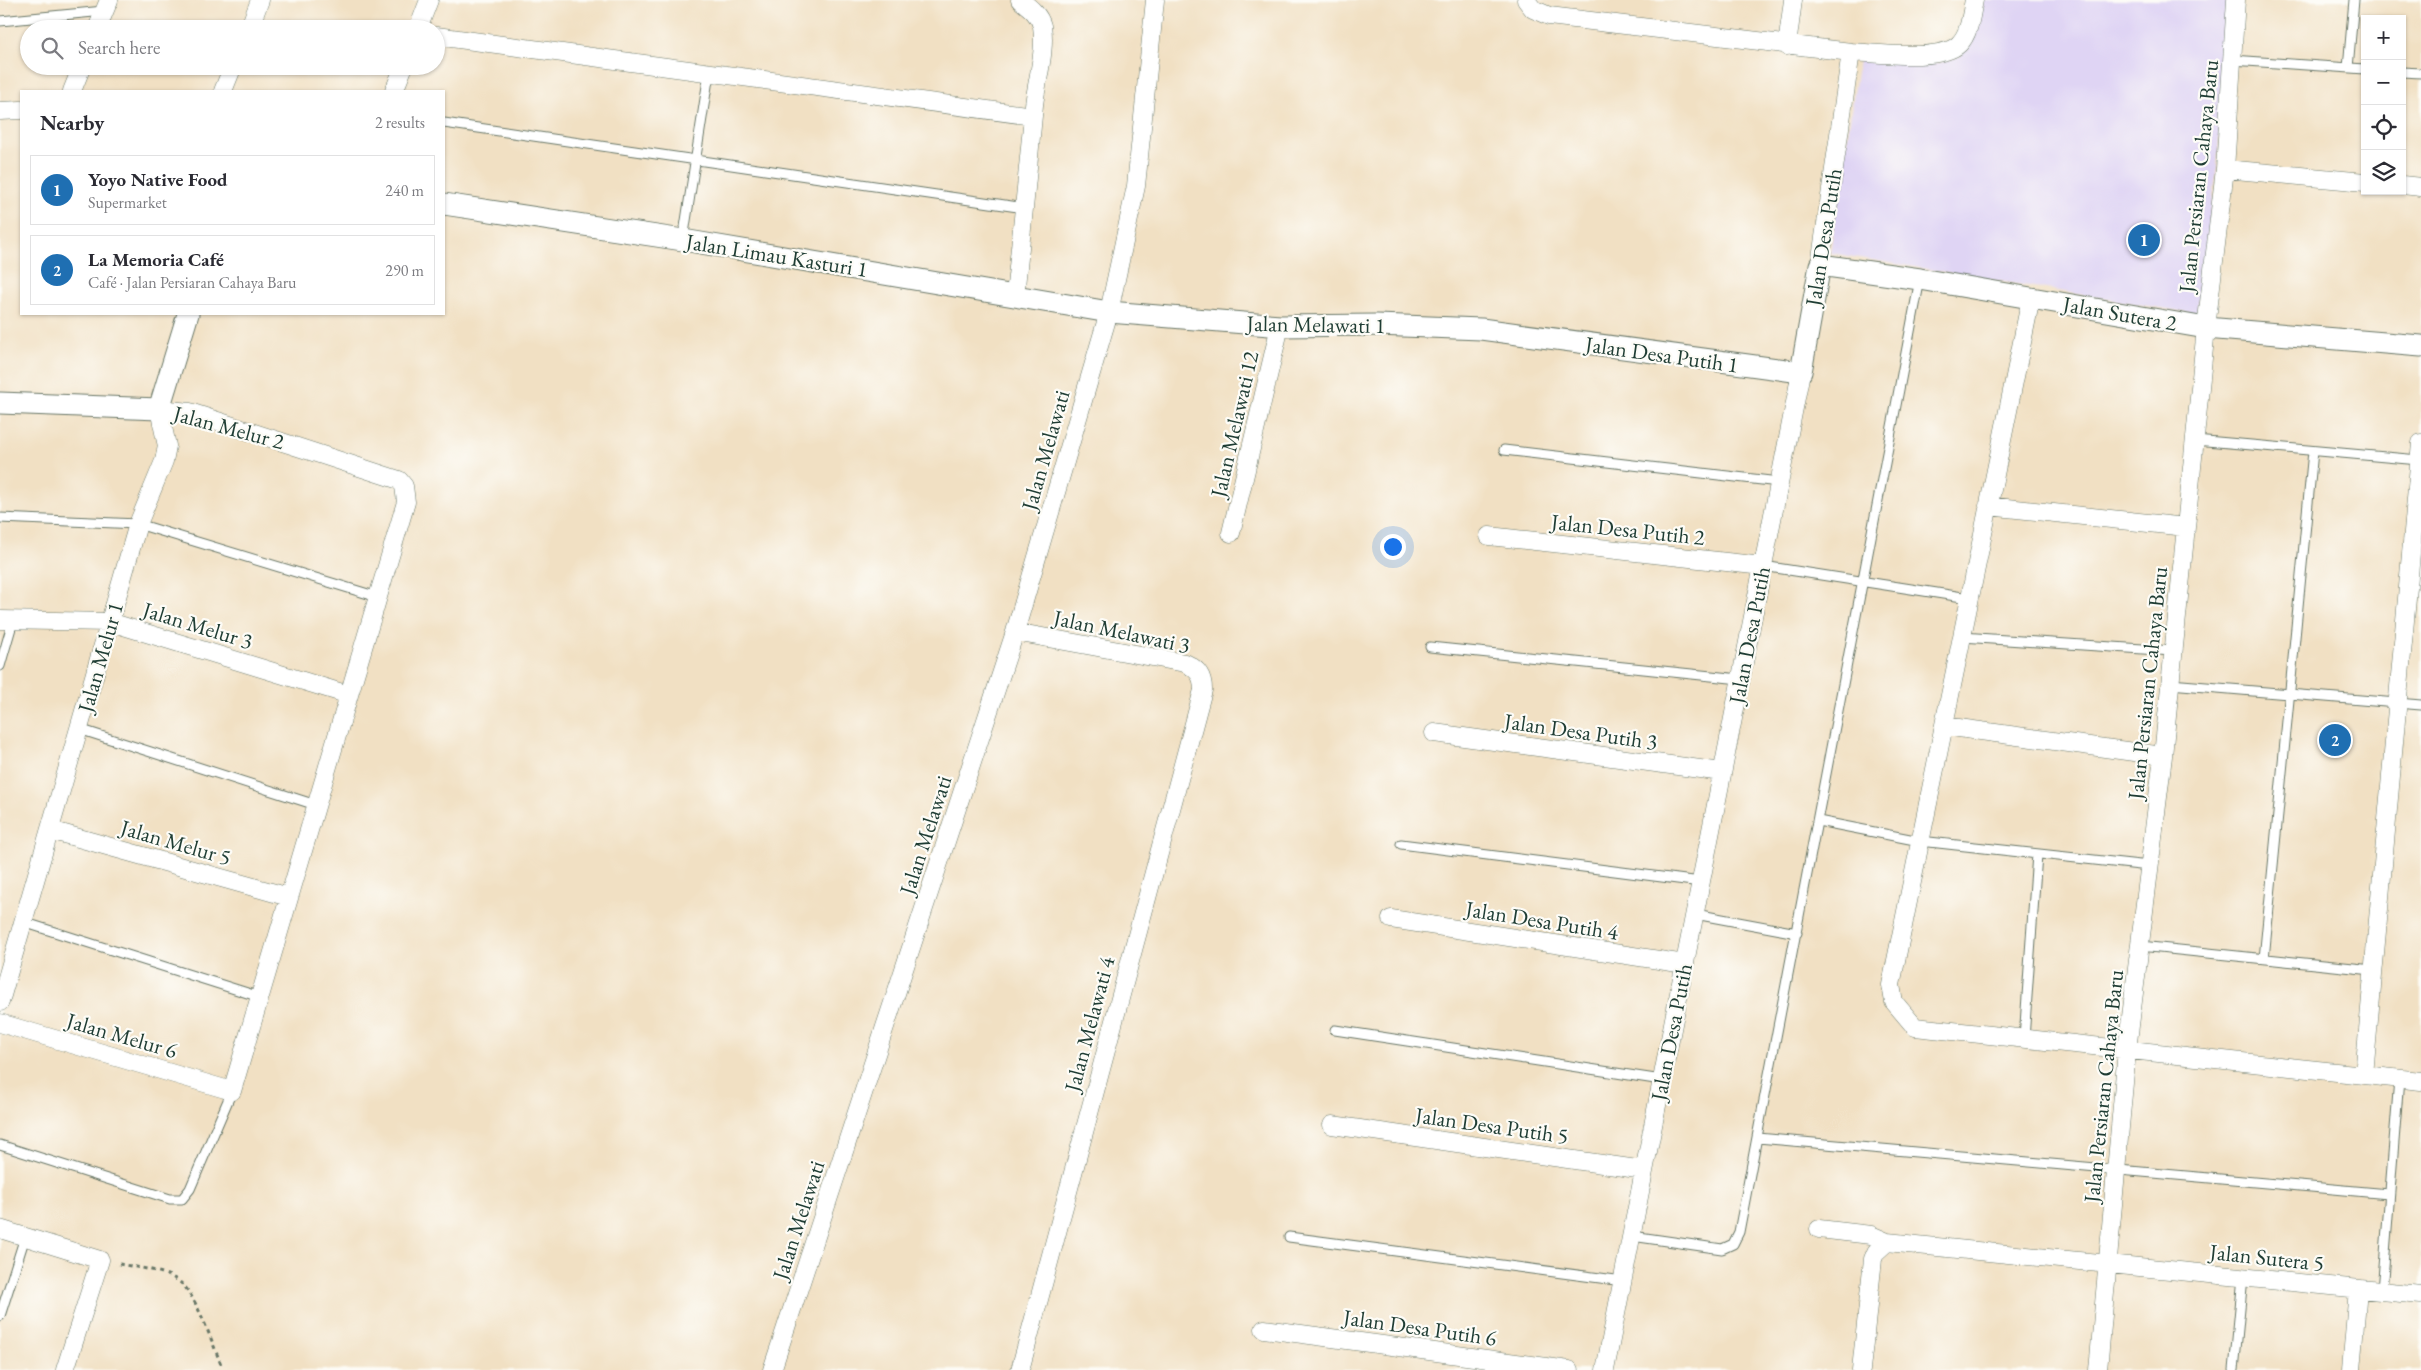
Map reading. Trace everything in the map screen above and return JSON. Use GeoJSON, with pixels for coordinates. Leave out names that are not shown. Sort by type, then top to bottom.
{"type":"FeatureCollection","features":[{"type":"Feature","properties":{"kind":"street"},"geometry":{"type":"LineString","coordinates":[[252,20],[260,0]]}},
{"type":"Feature","properties":{"kind":"street"},"geometry":{"type":"LineString","coordinates":[[421,20],[429,0]]}},
{"type":"Feature","properties":{"kind":"street"},"geometry":{"type":"LineString","coordinates":[[1015,295],[1036,89],[1043,45],[1041,24],[1034,10],[1020,0]]}},
{"type":"Feature","properties":{"kind":"street","name":"Jalan Melawati"},"geometry":{"type":"LineString","coordinates":[[772,1370],[1015,632],[1109,312],[1136,186],[1155,0]]}},
{"type":"Feature","properties":{"kind":"street"},"geometry":{"type":"LineString","coordinates":[[1526,0],[1533,9],[1548,16],[1787,46],[1852,52],[1934,54],[1952,50],[1965,36],[1974,0]]}},
{"type":"Feature","properties":{"kind":"street"},"geometry":{"type":"LineString","coordinates":[[1787,46],[1793,0]]}},
{"type":"Feature","properties":{"kind":"street","name":"Jalan Persiaran Cahaya Baru"},"geometry":{"type":"LineString","coordinates":[[2098,1370],[2127,1050],[2170,684],[2206,328],[2225,168],[2236,0]]}},
{"type":"Feature","properties":{"kind":"street"},"geometry":{"type":"LineString","coordinates":[[101,20],[107,5]]}},
{"type":"Feature","properties":{"kind":"street"},"geometry":{"type":"LineString","coordinates":[[445,37],[1033,116]]}},
{"type":"Feature","properties":{"kind":"street","name":"Jalan Desa Putih"},"geometry":{"type":"LineString","coordinates":[[1605,1370],[1801,372],[1820,265],[1852,52]]}},
{"type":"Feature","properties":{"kind":"street"},"geometry":{"type":"LineString","coordinates":[[72,90],[78,75]]}},
{"type":"Feature","properties":{"kind":"street"},"geometry":{"type":"LineString","coordinates":[[223,90],[229,75]]}},
{"type":"Feature","properties":{"kind":"street"},"geometry":{"type":"LineString","coordinates":[[394,90],[400,75]]}},
{"type":"Feature","properties":{"kind":"street"},"geometry":{"type":"LineString","coordinates":[[0,111],[20,110]]}},
{"type":"Feature","properties":{"kind":"street"},"geometry":{"type":"LineString","coordinates":[[2225,168],[2361,182]]}},
{"type":"Feature","properties":{"kind":"street"},"geometry":{"type":"LineString","coordinates":[[2406,185],[2421,187]]}},
{"type":"Feature","properties":{"kind":"street","name":"Jalan Limau Kasturi 1"},"geometry":{"type":"LineString","coordinates":[[445,204],[683,240],[1109,312]]}},
{"type":"Feature","properties":{"kind":"street","name":"Jalan Sutera 2"},"geometry":{"type":"LineString","coordinates":[[1820,265],[1920,279],[2206,328],[2421,346]]}},
{"type":"Feature","properties":{"kind":"street"},"geometry":{"type":"LineString","coordinates":[[2031,298],[1891,985],[1894,1002],[1915,1027],[2421,1081]]}},
{"type":"Feature","properties":{"kind":"street","name":"Jalan Melawati 1"},"geometry":{"type":"LineString","coordinates":[[1109,312],[1280,326],[1430,326],[1481,329],[1524,336]]}},
{"type":"Feature","properties":{"kind":"street","name":"Jalan Melur 1"},"geometry":{"type":"LineString","coordinates":[[0,1002],[138,524],[164,462],[167,446],[159,409],[188,315]]}},
{"type":"Feature","properties":{"kind":"street","name":"Jalan Melawati 12"},"geometry":{"type":"LineString","coordinates":[[1232,533],[1280,326]]}},
{"type":"Feature","properties":{"kind":"street","name":"Jalan Desa Putih 1"},"geometry":{"type":"LineString","coordinates":[[1524,336],[1801,372]]}},
{"type":"Feature","properties":{"kind":"street","name":"Jalan Melur 2"},"geometry":{"type":"LineString","coordinates":[[0,404],[159,409],[190,412],[392,476],[404,486],[406,502],[378,597]]}},
{"type":"Feature","properties":{"kind":"street"},"geometry":{"type":"LineString","coordinates":[[2364,1075],[2420,451]]}},
{"type":"Feature","properties":{"kind":"street"},"geometry":{"type":"LineString","coordinates":[[1988,506],[2186,527]]}},
{"type":"Feature","properties":{"kind":"street","name":"Jalan Desa Putih 2"},"geometry":{"type":"LineString","coordinates":[[1489,536],[1763,566]]}},
{"type":"Feature","properties":{"kind":"street"},"geometry":{"type":"LineString","coordinates":[[232,1091],[378,597]]}},
{"type":"Feature","properties":{"kind":"street","name":"Jalan Melur 3"},"geometry":{"type":"LineString","coordinates":[[7,620],[110,622],[349,695]]}},
{"type":"Feature","properties":{"kind":"street","name":"Jalan Melawati 3"},"geometry":{"type":"LineString","coordinates":[[1015,632],[1185,663],[1200,673],[1203,681],[1203,690]]}},
{"type":"Feature","properties":{"kind":"street","name":"Jalan Melawati 4"},"geometry":{"type":"LineString","coordinates":[[1020,1370],[1203,690]]}},
{"type":"Feature","properties":{"kind":"street"},"geometry":{"type":"LineString","coordinates":[[1944,726],[2162,756]]}},
{"type":"Feature","properties":{"kind":"street","name":"Jalan Desa Putih 3"},"geometry":{"type":"LineString","coordinates":[[1434,733],[1722,772]]}},
{"type":"Feature","properties":{"kind":"street","name":"Jalan Melur 5"},"geometry":{"type":"LineString","coordinates":[[50,830],[289,897]]}},
{"type":"Feature","properties":{"kind":"street","name":"Jalan Desa Putih 4"},"geometry":{"type":"LineString","coordinates":[[1392,919],[1685,964]]}},
{"type":"Feature","properties":{"kind":"street","name":"Jalan Melur 6"},"geometry":{"type":"LineString","coordinates":[[0,1022],[232,1091]]}},
{"type":"Feature","properties":{"kind":"street","name":"Jalan Desa Putih 5"},"geometry":{"type":"LineString","coordinates":[[1332,1125],[1644,1170]]}},
{"type":"Feature","properties":{"kind":"street"},"geometry":{"type":"LineString","coordinates":[[0,1229],[100,1260],[65,1370]]}},
{"type":"Feature","properties":{"kind":"street","name":"Jalan Sutera 5"},"geometry":{"type":"LineString","coordinates":[[1819,1229],[1871,1235],[1888,1242],[2421,1295]]}},
{"type":"Feature","properties":{"kind":"street"},"geometry":{"type":"LineString","coordinates":[[1861,1370],[1873,1259],[1876,1252],[1888,1242]]}},
{"type":"Feature","properties":{"kind":"street"},"geometry":{"type":"LineString","coordinates":[[2351,1370],[2358,1289]]}},
{"type":"Feature","properties":{"kind":"street","name":"Jalan Desa Putih 6"},"geometry":{"type":"LineString","coordinates":[[1264,1329],[1569,1370]]}},
{"type":"Feature","properties":{"kind":"lane"},"geometry":{"type":"LineString","coordinates":[[2348,68],[2354,0]]}},
{"type":"Feature","properties":{"kind":"lane"},"geometry":{"type":"LineString","coordinates":[[0,21],[107,5]]}},
{"type":"Feature","properties":{"kind":"lane"},"geometry":{"type":"LineString","coordinates":[[2232,60],[2361,69]]}},
{"type":"Feature","properties":{"kind":"lane"},"geometry":{"type":"LineString","coordinates":[[2406,72],[2421,73]]}},
{"type":"Feature","properties":{"kind":"lane"},"geometry":{"type":"LineString","coordinates":[[683,240],[709,73]]}},
{"type":"Feature","properties":{"kind":"lane"},"geometry":{"type":"LineString","coordinates":[[445,123],[1025,208]]}},
{"type":"Feature","properties":{"kind":"lane"},"geometry":{"type":"LineString","coordinates":[[1632,1236],[1722,1248],[1733,1244],[1743,1219],[1920,279]]}},
{"type":"Feature","properties":{"kind":"lane"},"geometry":{"type":"LineString","coordinates":[[2195,440],[2313,451],[2420,451]]}},
{"type":"Feature","properties":{"kind":"lane"},"geometry":{"type":"LineString","coordinates":[[1504,450],[1779,482]]}},
{"type":"Feature","properties":{"kind":"lane"},"geometry":{"type":"LineString","coordinates":[[2264,959],[2313,451]]}},
{"type":"Feature","properties":{"kind":"lane"},"geometry":{"type":"LineString","coordinates":[[0,518],[138,524],[378,597]]}},
{"type":"Feature","properties":{"kind":"lane"},"geometry":{"type":"LineString","coordinates":[[1763,566],[1862,583],[1970,598]]}},
{"type":"Feature","properties":{"kind":"lane"},"geometry":{"type":"LineString","coordinates":[[0,666],[7,620]]}},
{"type":"Feature","properties":{"kind":"lane"},"geometry":{"type":"LineString","coordinates":[[1962,637],[2173,651]]}},
{"type":"Feature","properties":{"kind":"lane"},"geometry":{"type":"LineString","coordinates":[[1430,647],[1740,679]]}},
{"type":"Feature","properties":{"kind":"lane"},"geometry":{"type":"LineString","coordinates":[[2170,684],[2421,706]]}},
{"type":"Feature","properties":{"kind":"lane"},"geometry":{"type":"LineString","coordinates":[[79,729],[316,805]]}},
{"type":"Feature","properties":{"kind":"lane"},"geometry":{"type":"LineString","coordinates":[[1818,820],[1920,841],[2149,866]]}},
{"type":"Feature","properties":{"kind":"lane"},"geometry":{"type":"LineString","coordinates":[[1401,844],[1701,882]]}},
{"type":"Feature","properties":{"kind":"lane"},"geometry":{"type":"LineString","coordinates":[[2024,1039],[2038,854]]}},
{"type":"Feature","properties":{"kind":"lane"},"geometry":{"type":"LineString","coordinates":[[1695,914],[1797,933]]}},
{"type":"Feature","properties":{"kind":"lane"},"geometry":{"type":"LineString","coordinates":[[23,922],[260,996]]}},
{"type":"Feature","properties":{"kind":"lane"},"geometry":{"type":"LineString","coordinates":[[2140,946],[2373,970]]}},
{"type":"Feature","properties":{"kind":"lane"},"geometry":{"type":"LineString","coordinates":[[1335,1030],[1662,1080]]}},
{"type":"Feature","properties":{"kind":"lane"},"geometry":{"type":"LineString","coordinates":[[2382,1291],[2399,1079]]}},
{"type":"Feature","properties":{"kind":"lane"},"geometry":{"type":"LineString","coordinates":[[0,1145],[170,1199],[182,1199],[190,1189],[232,1091]]}},
{"type":"Feature","properties":{"kind":"lane"},"geometry":{"type":"LineString","coordinates":[[1758,1138],[2389,1194]]}},
{"type":"Feature","properties":{"kind":"lane"},"geometry":{"type":"LineString","coordinates":[[0,1316],[25,1237]]}},
{"type":"Feature","properties":{"kind":"lane"},"geometry":{"type":"LineString","coordinates":[[1289,1237],[1623,1281]]}},
{"type":"Feature","properties":{"kind":"lane"},"geometry":{"type":"LineString","coordinates":[[2234,1370],[2243,1277]]}},
{"type":"Feature","properties":{"kind":"path"},"geometry":{"type":"LineString","coordinates":[[100,1260],[157,1272],[174,1279],[184,1286],[201,1316],[222,1367]]}},
{"type":"Feature","properties":{"kind":"shaded area"},"geometry":{"type":"Polygon","coordinates":[[[1983,0],[2228,0],[2217,169],[2197,314],[1830,253],[1859,60],[1938,63],[1960,56],[1970,43],[1980,18],[1983,0]]]}},
{"type":"Feature","properties":{"kind":"place","name":"Yoyo Native Food"},"geometry":{"type":"Point","coordinates":[2144,240]}},
{"type":"Feature","properties":{"kind":"place","name":"La Memoria Café"},"geometry":{"type":"Point","coordinates":[2335,740]}}]}
